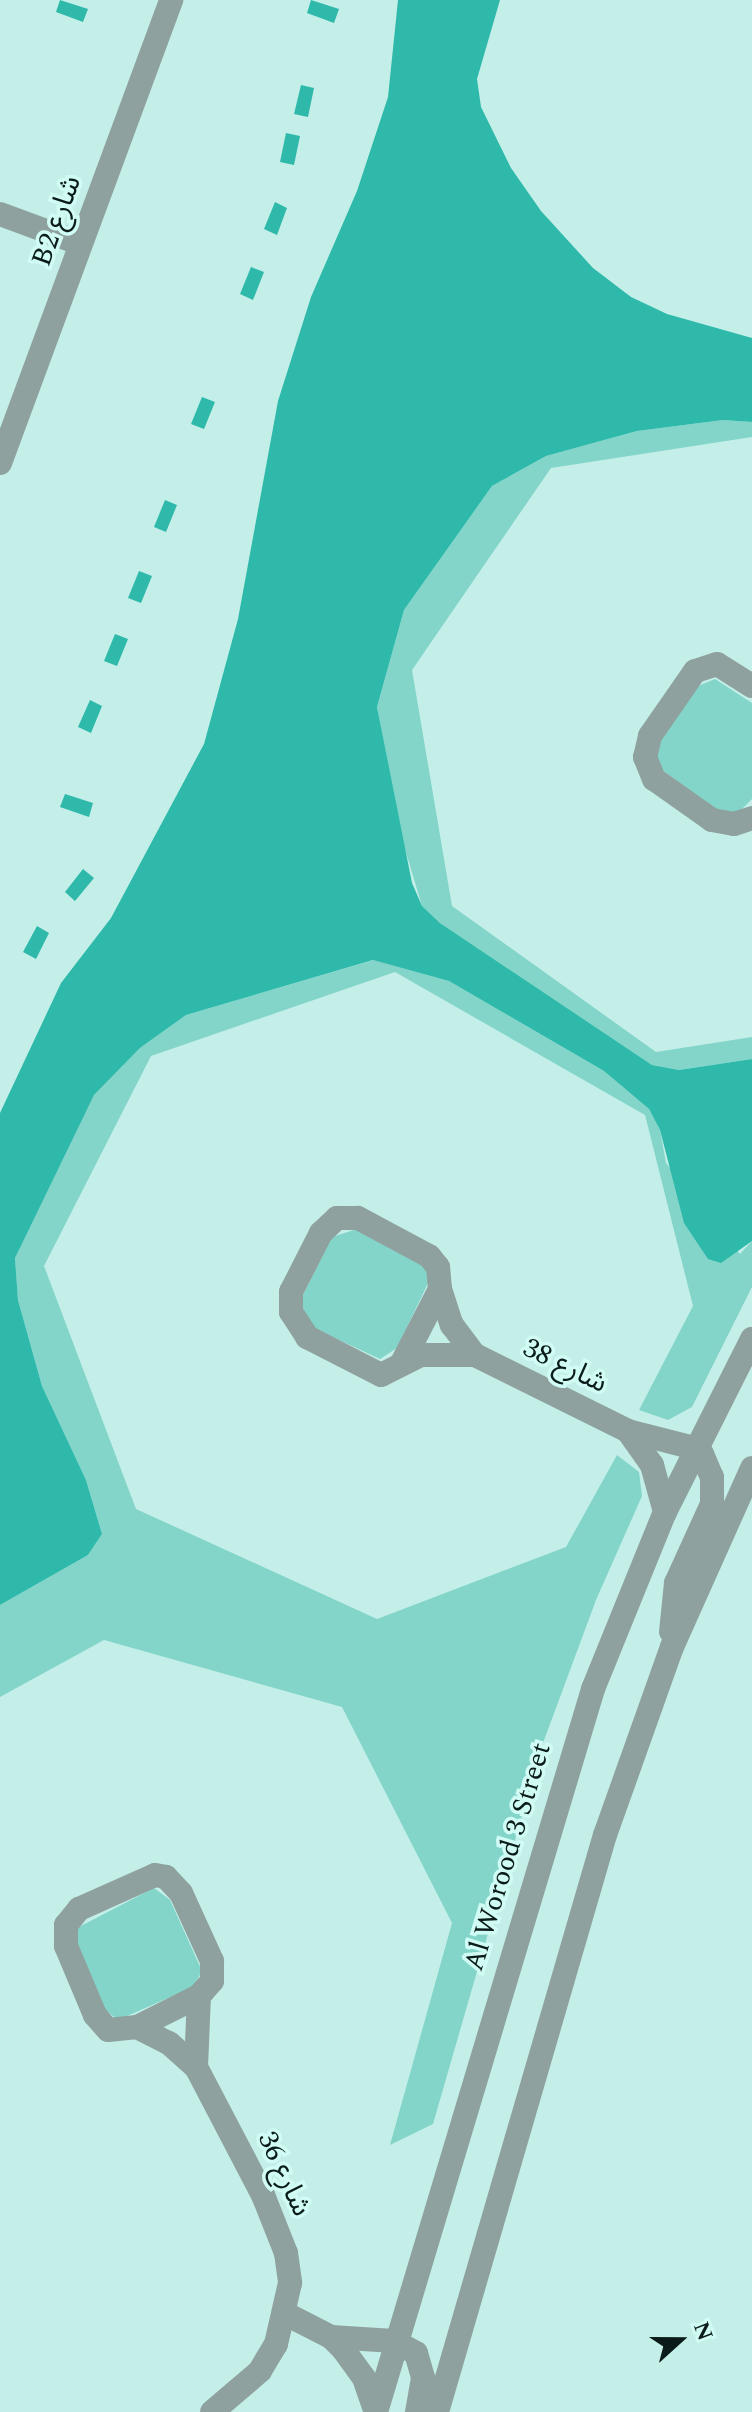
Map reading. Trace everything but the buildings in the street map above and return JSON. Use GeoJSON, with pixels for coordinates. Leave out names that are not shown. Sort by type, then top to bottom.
{"type":"FeatureCollection","features":[{"type":"Feature","properties":{"kind":"street","name":"B2 شارع"},"geometry":{"type":"LineString","coordinates":[[0,463],[171,0]]}},
{"type":"Feature","properties":{"kind":"street"},"geometry":{"type":"LineString","coordinates":[[0,214],[81,244]]}},
{"type":"Feature","properties":{"kind":"street"},"geometry":{"type":"LineString","coordinates":[[752,686],[717,664],[695,671],[650,736],[645,757],[654,779],[712,820],[734,824],[752,818]]}},
{"type":"Feature","properties":{"kind":"street","name":"شارع 38"},"geometry":{"type":"LineString","coordinates":[[475,1355],[452,1325],[440,1289],[441,1275],[429,1256],[358,1218],[337,1218],[321,1233],[291,1292],[291,1312],[300,1330],[371,1373],[390,1372],[403,1361],[439,1352],[475,1355],[628,1431],[694,1448]]}},
{"type":"Feature","properties":{"kind":"street"},"geometry":{"type":"LineString","coordinates":[[403,1361],[440,1289]]}},
{"type":"Feature","properties":{"kind":"street","name":"Al Worood 3 Street"},"geometry":{"type":"LineString","coordinates":[[376,2412],[394,2341],[571,1754],[665,1512],[694,1448],[752,1339]]}},
{"type":"Feature","properties":{"kind":"street"},"geometry":{"type":"LineString","coordinates":[[628,1431],[652,1465],[665,1512]]}},
{"type":"Feature","properties":{"kind":"street"},"geometry":{"type":"LineString","coordinates":[[672,1647],[676,1583],[706,1521],[714,1491],[709,1464],[694,1448]]}},
{"type":"Feature","properties":{"kind":"street"},"geometry":{"type":"LineString","coordinates":[[437,2412],[601,1849],[672,1647],[752,1468]]}},
{"type":"Feature","properties":{"kind":"street","name":"شارع 36"},"geometry":{"type":"LineString","coordinates":[[196,2067],[199,1996],[214,1971],[181,1893],[166,1877],[144,1877],[79,1909],[64,1935],[100,2024],[117,2033],[137,2027],[169,2043],[196,2067],[275,2222],[290,2283],[286,2314]]}},
{"type":"Feature","properties":{"kind":"street"},"geometry":{"type":"LineString","coordinates":[[137,2027],[199,1996]]}},
{"type":"Feature","properties":{"kind":"street"},"geometry":{"type":"LineString","coordinates":[[212,2412],[260,2371],[286,2314],[331,2337],[394,2341],[416,2353],[421,2365],[417,2412]]}},
{"type":"Feature","properties":{"kind":"street"},"geometry":{"type":"LineString","coordinates":[[331,2337],[364,2378],[376,2412]]}},
{"type":"Feature","properties":{"kind":"shaded area"},"geometry":{"type":"Polygon","coordinates":[[[60,0],[88,9],[83,22],[56,12],[60,0]]]}},
{"type":"Feature","properties":{"kind":"shaded area"},"geometry":{"type":"Polygon","coordinates":[[[311,0],[339,9],[334,23],[307,13],[311,0]]]}},
{"type":"Feature","properties":{"kind":"shaded area"},"geometry":{"type":"Polygon","coordinates":[[[398,0],[500,0],[477,79],[481,107],[511,168],[541,211],[593,268],[631,297],[667,314],[752,338],[752,422],[723,420],[637,431],[546,456],[492,486],[404,610],[377,707],[412,883],[422,906],[440,923],[652,1065],[679,1070],[752,1059],[752,1241],[721,1263],[708,1259],[684,1223],[660,1130],[649,1109],[604,1071],[449,981],[373,960],[186,1015],[140,1048],[94,1095],[15,1258],[18,1300],[42,1386],[86,1480],[102,1534],[88,1555],[0,1605],[0,1113],[61,983],[111,918],[204,744],[238,619],[278,401],[311,297],[357,191],[388,97],[398,0]]]}},
{"type":"Feature","properties":{"kind":"shaded area"},"geometry":{"type":"Polygon","coordinates":[[[301,85],[314,88],[308,117],[294,114],[301,85]]]}},
{"type":"Feature","properties":{"kind":"shaded area"},"geometry":{"type":"Polygon","coordinates":[[[286,133],[300,136],[294,165],[280,162],[286,133]]]}},
{"type":"Feature","properties":{"kind":"shaded area"},"geometry":{"type":"Polygon","coordinates":[[[275,202],[287,208],[277,235],[264,229],[275,202]]]}},
{"type":"Feature","properties":{"kind":"shaded area"},"geometry":{"type":"Polygon","coordinates":[[[251,267],[264,272],[253,300],[240,294],[251,267]]]}},
{"type":"Feature","properties":{"kind":"shaded area"},"geometry":{"type":"Polygon","coordinates":[[[202,397],[215,402],[204,429],[191,424],[202,397]]]}},
{"type":"Feature","properties":{"kind":"shaded area"},"geometry":{"type":"Polygon","coordinates":[[[723,420],[752,422],[752,437],[551,468],[412,670],[452,906],[656,1052],[752,1037],[752,1059],[679,1070],[652,1065],[440,923],[422,906],[402,839],[377,707],[404,610],[492,486],[546,456],[637,431],[723,420]]]}},
{"type":"Feature","properties":{"kind":"shaded area"},"geometry":{"type":"Polygon","coordinates":[[[165,500],[177,505],[166,532],[154,527],[165,500]]]}},
{"type":"Feature","properties":{"kind":"shaded area"},"geometry":{"type":"Polygon","coordinates":[[[139,571],[152,576],[141,603],[128,598],[139,571]]]}},
{"type":"Feature","properties":{"kind":"shaded area"},"geometry":{"type":"Polygon","coordinates":[[[115,634],[128,639],[117,666],[104,661],[115,634]]]}},
{"type":"Feature","properties":{"kind":"shaded area"},"geometry":{"type":"Polygon","coordinates":[[[715,679],[752,703],[752,799],[737,814],[717,811],[657,766],[657,744],[698,686],[715,679]]]}},
{"type":"Feature","properties":{"kind":"shaded area"},"geometry":{"type":"Polygon","coordinates":[[[90,700],[102,706],[91,733],[78,727],[90,700]]]}},
{"type":"Feature","properties":{"kind":"shaded area"},"geometry":{"type":"Polygon","coordinates":[[[65,794],[93,803],[89,817],[60,807],[65,794]]]}},
{"type":"Feature","properties":{"kind":"shaded area"},"geometry":{"type":"Polygon","coordinates":[[[83,869],[94,878],[75,901],[65,892],[83,869]]]}},
{"type":"Feature","properties":{"kind":"shaded area"},"geometry":{"type":"Polygon","coordinates":[[[37,926],[49,933],[36,959],[23,952],[37,926]]]}},
{"type":"Feature","properties":{"kind":"shaded area"},"geometry":{"type":"Polygon","coordinates":[[[374,960],[449,981],[604,1071],[649,1109],[660,1130],[666,1163],[740,1254],[752,1241],[752,1287],[692,1407],[668,1420],[639,1410],[693,1306],[645,1115],[395,972],[151,1056],[44,1266],[136,1509],[377,1619],[566,1547],[617,1455],[639,1472],[642,1496],[596,1600],[543,1743],[433,2124],[390,2145],[452,1923],[342,1707],[104,1640],[0,1697],[0,1605],[88,1555],[102,1534],[86,1480],[42,1386],[18,1300],[15,1258],[45,1190],[94,1095],[140,1048],[186,1015],[374,960]]]}},
{"type":"Feature","properties":{"kind":"shaded area"},"geometry":{"type":"Polygon","coordinates":[[[357,1229],[422,1262],[430,1279],[397,1348],[380,1359],[307,1325],[301,1299],[332,1237],[357,1229]]]}},
{"type":"Feature","properties":{"kind":"shaded area"},"geometry":{"type":"Polygon","coordinates":[[[154,1888],[170,1900],[202,1971],[193,1987],[118,2020],[103,2008],[74,1949],[75,1929],[154,1888]]]}}]}
